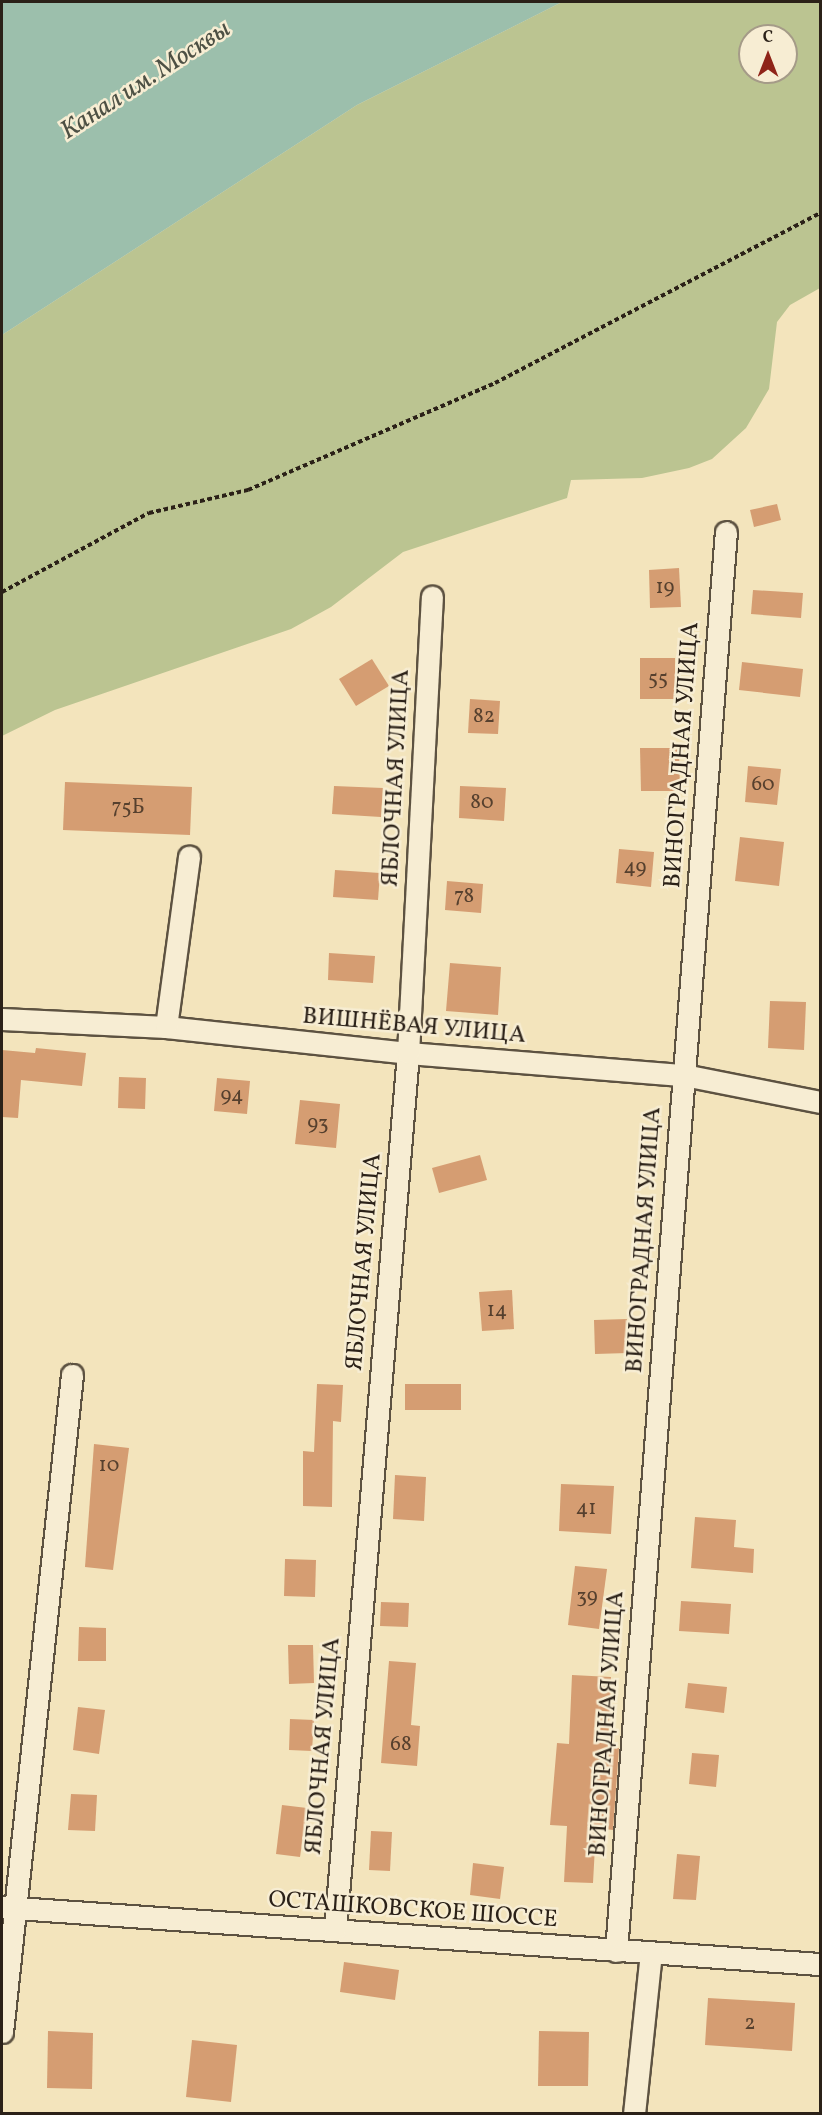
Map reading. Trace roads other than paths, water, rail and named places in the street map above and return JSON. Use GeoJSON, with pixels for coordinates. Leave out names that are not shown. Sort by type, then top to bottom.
{"type":"FeatureCollection","features":[{"type":"Feature","properties":{"kind":"street","name":"ВИНОГРАДНАЯ УЛИЦА"},"geometry":{"type":"LineString","coordinates":[[616,1951],[726,532]]}},
{"type":"Feature","properties":{"kind":"street","name":"ЯБЛОЧНАЯ УЛИЦА"},"geometry":{"type":"LineString","coordinates":[[334,1930],[408,1053],[432,597]]}},
{"type":"Feature","properties":{"kind":"street"},"geometry":{"type":"LineString","coordinates":[[166,1027],[189,857]]}},
{"type":"Feature","properties":{"kind":"street","name":"ВИШНЁВАЯ УЛИЦА"},"geometry":{"type":"LineString","coordinates":[[2,1019],[166,1027],[408,1053],[684,1075],[820,1101]]}},
{"type":"Feature","properties":{"kind":"street"},"geometry":{"type":"LineString","coordinates":[[2,2032],[8,1907],[72,1375]]}},
{"type":"Feature","properties":{"kind":"street","name":"ОСТАШКОВСКОЕ ШОССЕ"},"geometry":{"type":"LineString","coordinates":[[8,1907],[820,1964]]}},
{"type":"Feature","properties":{"kind":"street"},"geometry":{"type":"LineString","coordinates":[[634,2114],[651,1953]]}},
{"type":"Feature","properties":{"kind":"water","name":"Канал им. Москвы"},"geometry":{"type":"Polygon","coordinates":[[[2,2],[562,2],[357,105],[2,335],[2,2]]]}}]}
